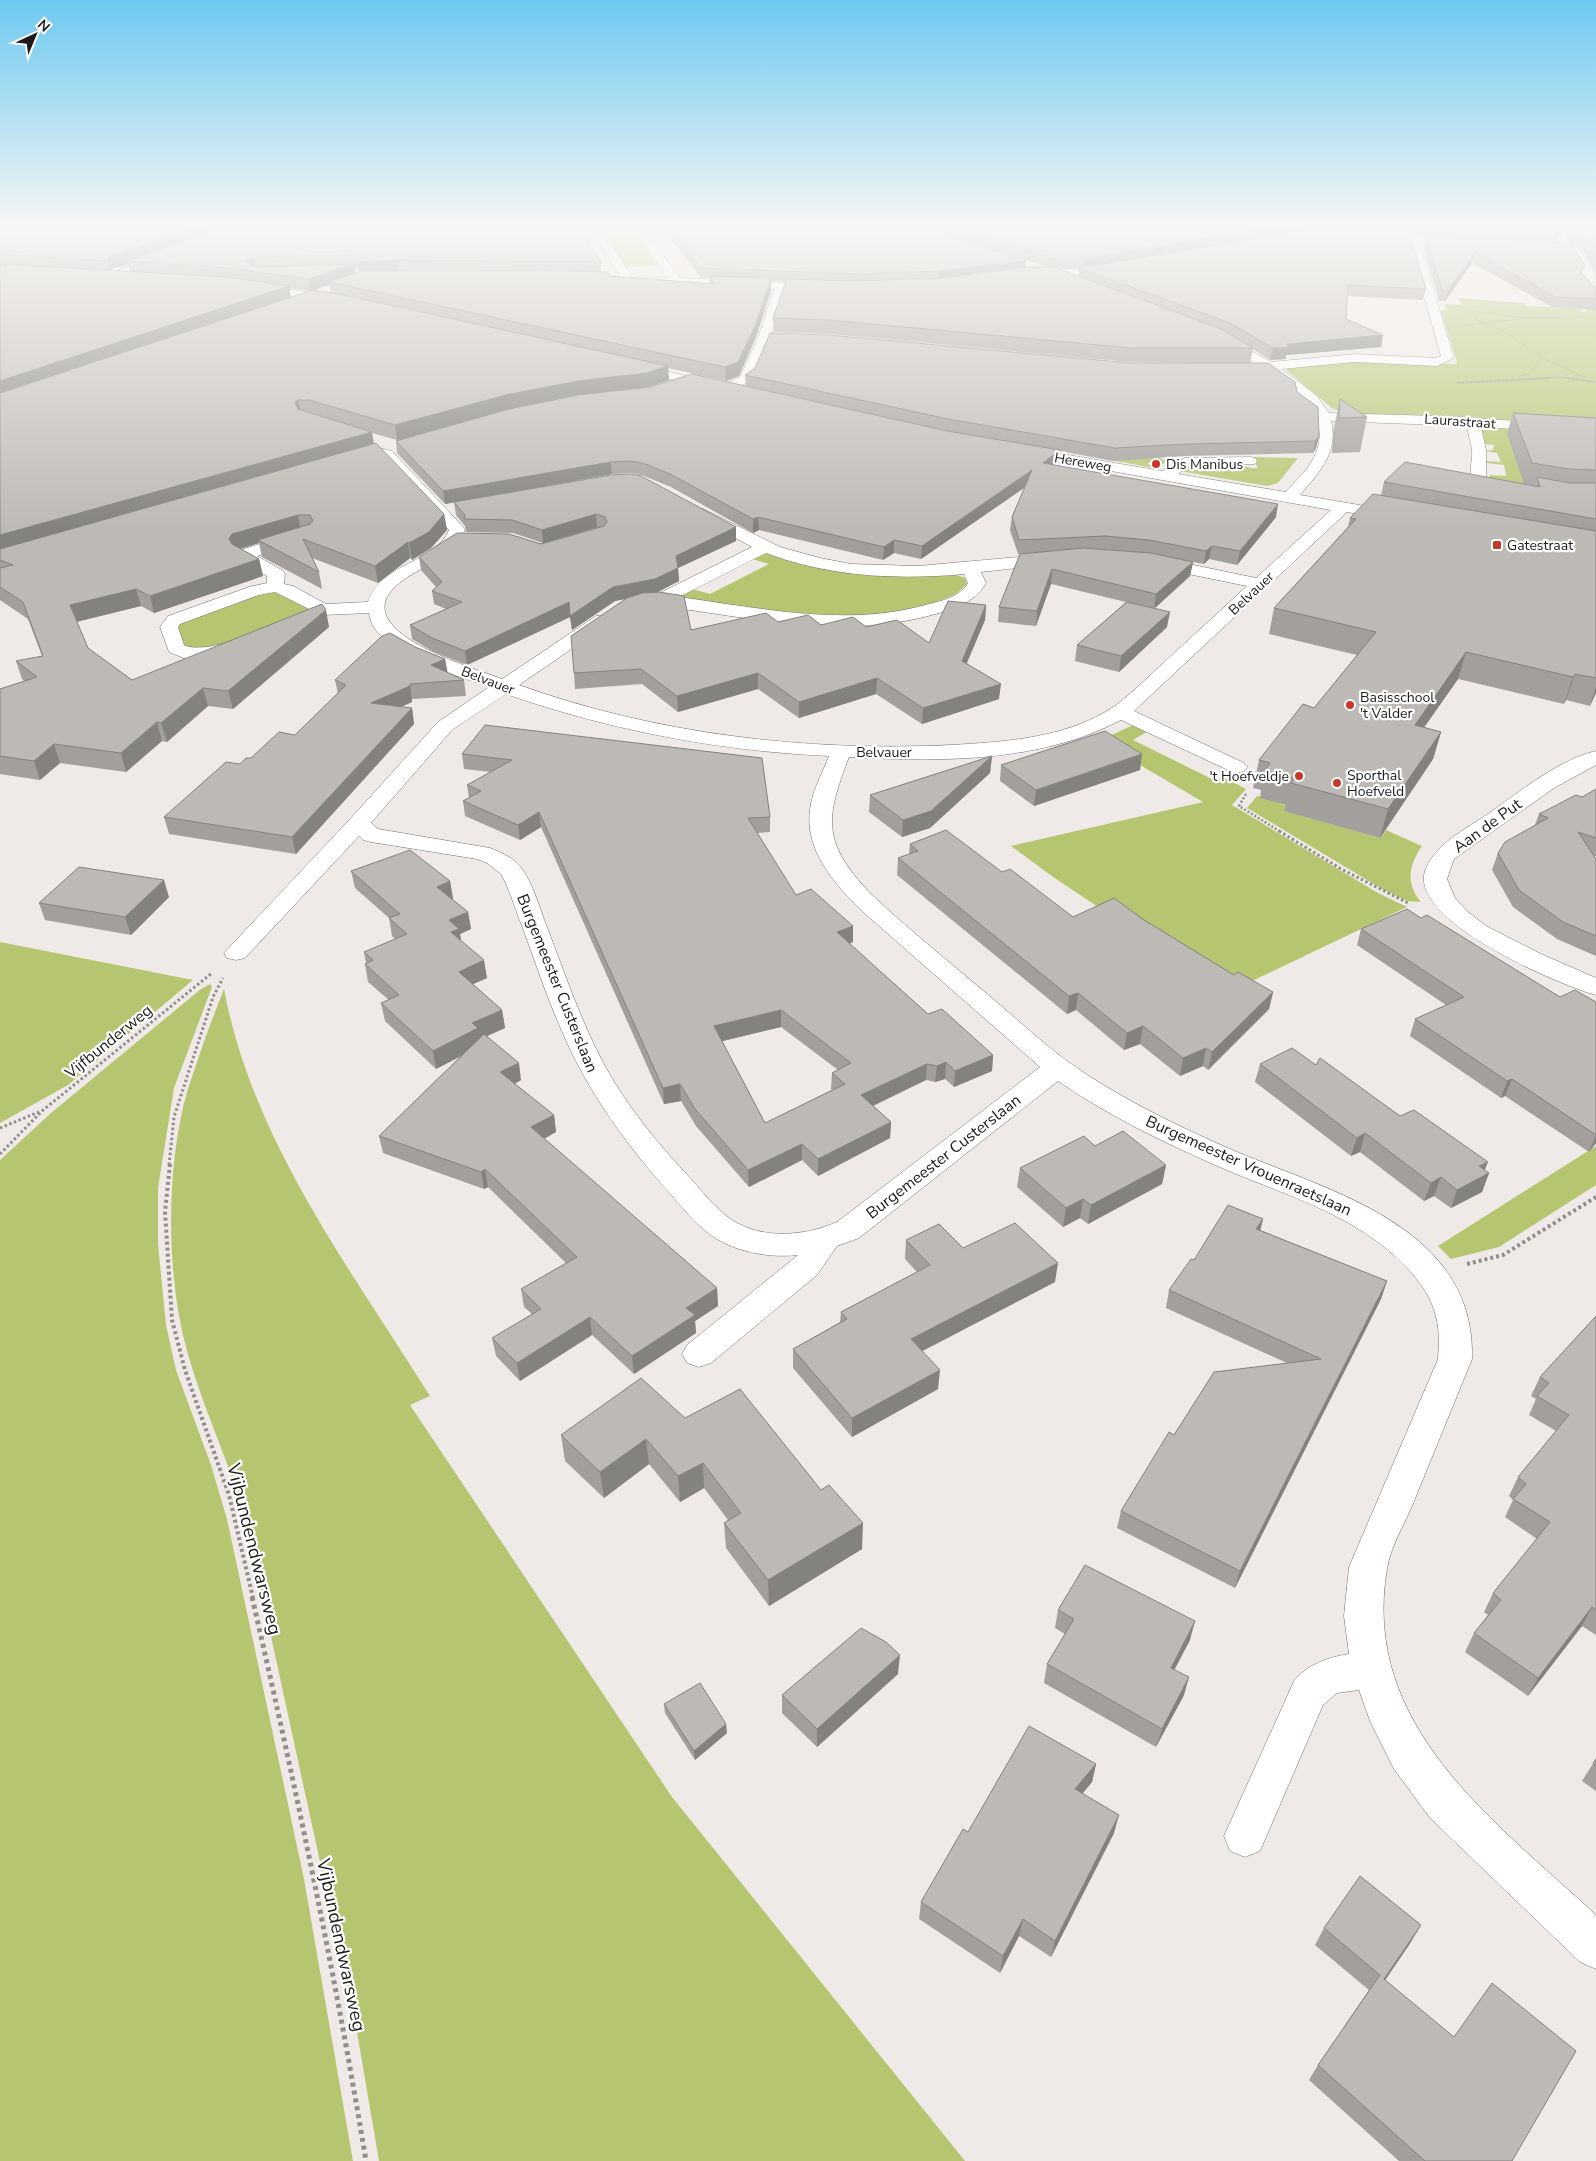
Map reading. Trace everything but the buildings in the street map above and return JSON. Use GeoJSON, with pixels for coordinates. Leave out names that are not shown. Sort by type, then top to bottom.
{"type":"FeatureCollection","features":[{"type":"Feature","properties":{"kind":"street"},"geometry":{"type":"LineString","coordinates":[[727,388],[746,379],[767,328]]}},
{"type":"Feature","properties":{"kind":"street"},"geometry":{"type":"LineString","coordinates":[[1250,370],[1355,358],[1441,362],[1448,358],[1439,328]]}},
{"type":"Feature","properties":{"kind":"street"},"geometry":{"type":"LineString","coordinates":[[1208,333],[1249,353],[1316,402],[1324,417],[1325,449],[1316,465],[1289,498]]}},
{"type":"Feature","properties":{"kind":"street"},"geometry":{"type":"LineString","coordinates":[[764,338],[782,338]]}},
{"type":"Feature","properties":{"kind":"street"},"geometry":{"type":"LineString","coordinates":[[622,364],[746,392]]}},
{"type":"Feature","properties":{"kind":"street"},"geometry":{"type":"LineString","coordinates":[[660,391],[689,380]]}},
{"type":"Feature","properties":{"kind":"street","name":"Laurastraat"},"geometry":{"type":"LineString","coordinates":[[1324,417],[1473,422],[1596,430]]}},
{"type":"Feature","properties":{"kind":"street"},"geometry":{"type":"LineString","coordinates":[[1473,422],[1479,450],[1478,477],[1486,485],[1526,493]]}},
{"type":"Feature","properties":{"kind":"street"},"geometry":{"type":"LineString","coordinates":[[319,610],[318,606],[287,590],[275,587],[255,591],[174,620],[169,626],[176,648],[188,654],[212,653],[307,619],[319,610],[376,607],[386,586],[394,578],[443,550],[455,539],[457,529],[387,454],[382,446],[360,457]]}},
{"type":"Feature","properties":{"kind":"street","name":"Hereweg"},"geometry":{"type":"LineString","coordinates":[[1006,448],[1408,518]]}},
{"type":"Feature","properties":{"kind":"street"},"geometry":{"type":"LineString","coordinates":[[1165,476],[1185,462],[1250,461]]}},
{"type":"Feature","properties":{"kind":"street"},"geometry":{"type":"LineString","coordinates":[[691,507],[765,547],[807,561],[851,569],[915,572],[1072,557]]}},
{"type":"Feature","properties":{"kind":"street","name":"Belvauer"},"geometry":{"type":"LineString","coordinates":[[376,607],[383,626],[401,644],[503,687],[634,723],[775,745],[841,751],[988,750],[1036,743],[1077,733],[1121,712],[1343,507]]}},
{"type":"Feature","properties":{"kind":"street"},"geometry":{"type":"LineString","coordinates":[[442,511],[461,508]]}},
{"type":"Feature","properties":{"kind":"street"},"geometry":{"type":"LineString","coordinates":[[275,587],[276,574],[244,555],[307,536]]}},
{"type":"Feature","properties":{"kind":"street"},"geometry":{"type":"LineString","coordinates":[[455,539],[474,539]]}},
{"type":"Feature","properties":{"kind":"street"},"geometry":{"type":"LineString","coordinates":[[660,600],[765,547]]}},
{"type":"Feature","properties":{"kind":"street"},"geometry":{"type":"LineString","coordinates":[[1137,559],[1260,584]]}},
{"type":"Feature","properties":{"kind":"street"},"geometry":{"type":"LineString","coordinates":[[236,953],[359,823],[445,726],[626,605],[660,600],[801,621],[828,623],[886,620],[932,610],[964,596],[975,589],[977,583],[970,568]]}},
{"type":"Feature","properties":{"kind":"street"},"geometry":{"type":"LineString","coordinates":[[1121,712],[1237,767]]}},
{"type":"Feature","properties":{"kind":"street","name":"Burgemeester Vrouenraetslaan"},"geometry":{"type":"LineString","coordinates":[[841,751],[822,802],[820,818],[835,865],[847,885],[1058,1068],[1113,1103],[1162,1129],[1343,1205],[1372,1220],[1415,1255],[1442,1290],[1451,1310],[1457,1333],[1455,1359],[1368,1567],[1362,1616],[1373,1670],[1384,1708],[1409,1755],[1445,1803],[1596,1946]]}},
{"type":"Feature","properties":{"kind":"street","name":"Aan de Put"},"geometry":{"type":"LineString","coordinates":[[1596,757],[1540,786],[1445,855],[1436,870],[1436,882],[1440,895],[1466,924],[1488,938],[1596,987]]}},
{"type":"Feature","properties":{"kind":"street","name":"Burgemeester Custerslaan"},"geometry":{"type":"LineString","coordinates":[[359,823],[372,835],[482,853],[495,858],[510,869],[588,1061],[619,1114],[716,1224],[737,1236],[781,1244],[804,1244],[825,1240],[848,1230],[1058,1068]]}},
{"type":"Feature","properties":{"kind":"street"},"geometry":{"type":"LineString","coordinates":[[699,1354],[806,1267],[825,1240]]}},
{"type":"Feature","properties":{"kind":"street"},"geometry":{"type":"LineString","coordinates":[[1245,1836],[1316,1682],[1336,1675],[1373,1670]]}},
{"type":"Feature","properties":{"kind":"path"},"geometry":{"type":"LineString","coordinates":[[1496,328],[1539,355],[1596,382]]}},
{"type":"Feature","properties":{"kind":"path"},"geometry":{"type":"LineString","coordinates":[[1511,379],[1533,371],[1539,362],[1539,355]]}},
{"type":"Feature","properties":{"kind":"path"},"geometry":{"type":"LineString","coordinates":[[1237,767],[1249,773],[1250,789],[1239,806],[1387,894],[1409,904],[1448,906]]}},
{"type":"Feature","properties":{"kind":"path","name":"Vijfbunderweg"},"geometry":{"type":"LineString","coordinates":[[0,1154],[42,1111],[236,953]]}},
{"type":"Feature","properties":{"kind":"path","name":"Vijbundendwarsweg"},"geometry":{"type":"LineString","coordinates":[[236,953],[213,997],[174,1117],[165,1212],[172,1320],[185,1370],[212,1439],[229,1495],[294,1787],[346,2038],[366,2161]]}},
{"type":"Feature","properties":{"kind":"path"},"geometry":{"type":"LineString","coordinates":[[0,1128],[42,1111]]}},
{"type":"Feature","properties":{"kind":"path"},"geometry":{"type":"LineString","coordinates":[[1430,1274],[1503,1254],[1596,1197]]}},
{"type":"Feature","properties":{"kind":"green space"},"geometry":{"type":"Polygon","coordinates":[[[1446,328],[1596,328],[1596,428],[1358,415],[1333,409],[1286,370],[1291,367],[1363,360],[1455,364],[1457,362],[1446,328]]]}},
{"type":"Feature","properties":{"kind":"green space"},"geometry":{"type":"Polygon","coordinates":[[[1481,427],[1596,433],[1568,493],[1489,478],[1490,475],[1506,476],[1504,465],[1486,463],[1486,461],[1501,462],[1497,453],[1484,451],[1493,450],[1494,445],[1485,444],[1480,431],[1481,427]]]}},
{"type":"Feature","properties":{"kind":"green space"},"geometry":{"type":"Polygon","coordinates":[[[1092,454],[1158,457],[1168,462],[1163,464],[1152,461],[1147,464],[1161,467],[1159,469],[1089,456],[1092,454]]]}},
{"type":"Feature","properties":{"kind":"green space"},"geometry":{"type":"Polygon","coordinates":[[[1252,457],[1298,458],[1278,483],[1267,486],[1180,471],[1192,466],[1214,464],[1235,464],[1258,468],[1252,457]]]}},
{"type":"Feature","properties":{"kind":"green space"},"geometry":{"type":"Polygon","coordinates":[[[764,553],[806,565],[844,572],[954,574],[965,578],[967,584],[956,594],[922,608],[837,619],[676,599],[692,589],[710,594],[769,564],[752,559],[764,553]]]}},
{"type":"Feature","properties":{"kind":"green space"},"geometry":{"type":"Polygon","coordinates":[[[276,592],[309,607],[309,611],[213,649],[185,647],[176,625],[256,594],[276,592]]]}},
{"type":"Feature","properties":{"kind":"green space"},"geometry":{"type":"Polygon","coordinates":[[[1133,725],[1147,732],[1133,740],[1214,780],[1223,777],[1246,789],[1232,805],[1378,893],[1407,907],[1227,993],[1056,879],[1011,846],[1203,802],[1099,741],[1133,725]]]}},
{"type":"Feature","properties":{"kind":"green space"},"geometry":{"type":"Polygon","coordinates":[[[1257,796],[1288,806],[1285,811],[1380,838],[1386,830],[1422,846],[1414,860],[1411,874],[1413,888],[1421,902],[1407,901],[1382,889],[1247,808],[1257,796]]]}},
{"type":"Feature","properties":{"kind":"green space"},"geometry":{"type":"Polygon","coordinates":[[[0,942],[193,980],[68,1085],[0,1123],[0,942]]]}},
{"type":"Feature","properties":{"kind":"green space"},"geometry":{"type":"Polygon","coordinates":[[[210,984],[212,987],[174,1088],[158,1188],[158,1244],[166,1325],[176,1370],[211,1465],[227,1519],[304,1879],[353,2161],[0,2161],[0,1160],[51,1113],[201,989],[210,984]]]}},
{"type":"Feature","properties":{"kind":"green space"},"geometry":{"type":"Polygon","coordinates":[[[224,989],[238,1045],[257,1098],[280,1150],[337,1251],[430,1396],[410,1405],[672,1797],[965,2161],[379,2161],[357,2032],[247,1526],[233,1480],[199,1389],[185,1343],[174,1282],[171,1216],[172,1182],[181,1118],[196,1064],[224,989]]]}},
{"type":"Feature","properties":{"kind":"green space"},"geometry":{"type":"Polygon","coordinates":[[[1596,1146],[1596,1185],[1499,1247],[1451,1259],[1438,1246],[1596,1146]]]}},
{"type":"Feature","properties":{"kind":"place","name":"Dis Manibus"},"geometry":{"type":"Point","coordinates":[1156,464]}},
{"type":"Feature","properties":{"kind":"place","name":"Gatestraat"},"geometry":{"type":"Point","coordinates":[1497,545]}},
{"type":"Feature","properties":{"kind":"place","name":"Basisschool 't Valder"},"geometry":{"type":"Point","coordinates":[1350,705]}},
{"type":"Feature","properties":{"kind":"place","name":"'t Hoefveldje"},"geometry":{"type":"Point","coordinates":[1299,776]}},
{"type":"Feature","properties":{"kind":"place","name":"Sporthal Hoefveld"},"geometry":{"type":"Point","coordinates":[1337,783]}}]}
